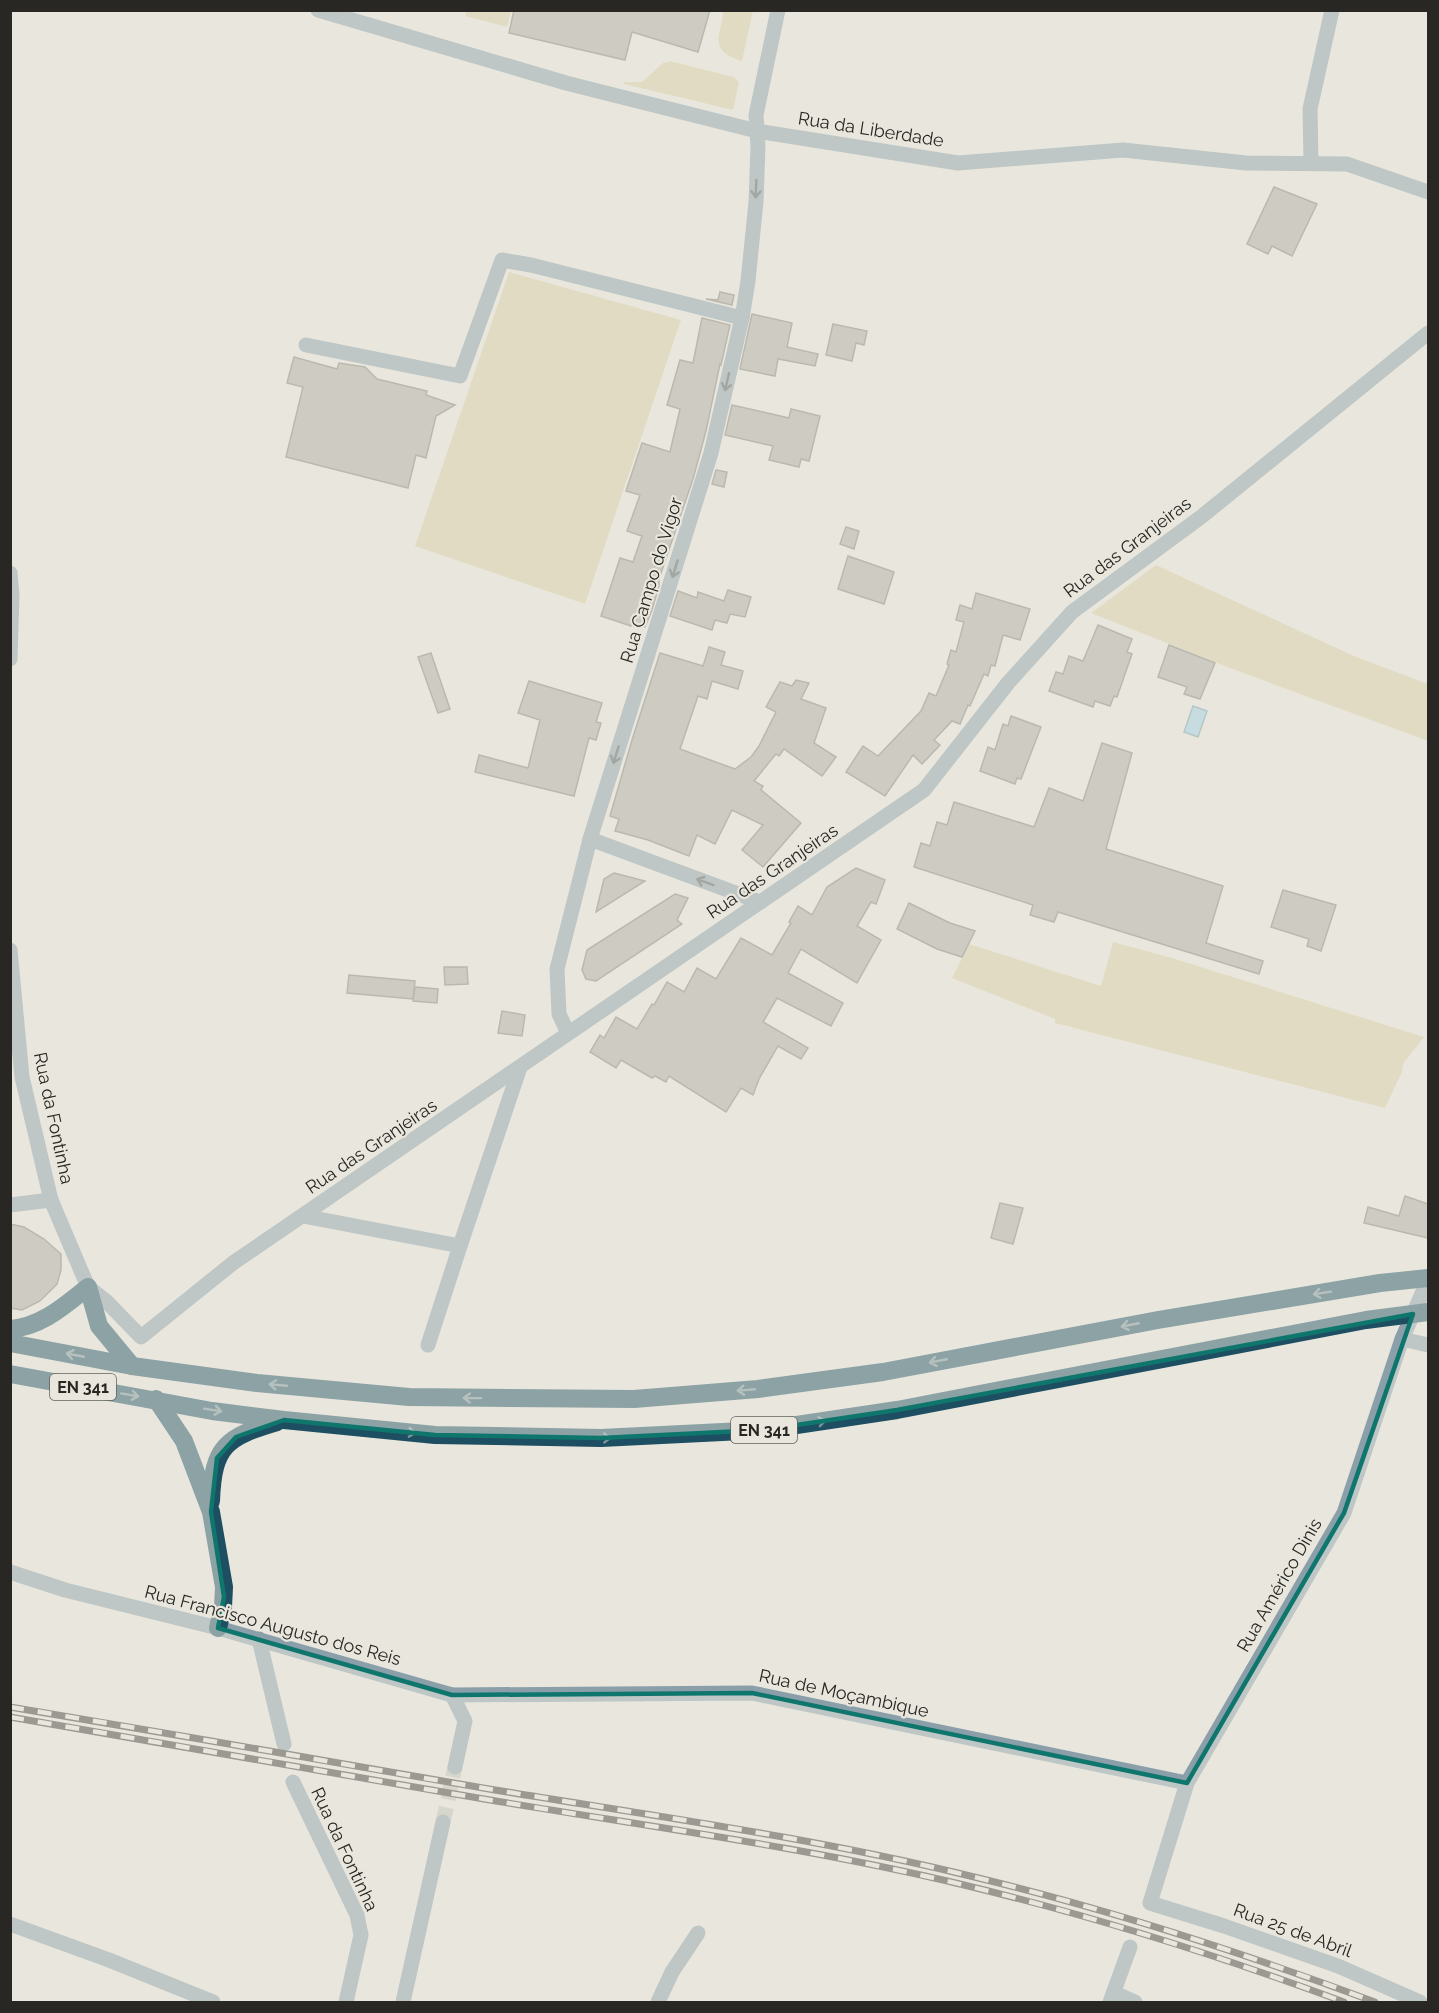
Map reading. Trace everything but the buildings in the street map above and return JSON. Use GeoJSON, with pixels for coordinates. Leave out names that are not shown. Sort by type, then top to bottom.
{"type":"FeatureCollection","features":[{"type":"Feature","properties":{"kind":"highway","name":"EN 341"},"geometry":{"type":"LineString","coordinates":[[10,1343],[132,1366],[257,1383],[410,1397],[634,1399],[758,1389],[883,1372],[1158,1320],[1380,1283],[1428,1279]]}},
{"type":"Feature","properties":{"kind":"highway"},"geometry":{"type":"LineString","coordinates":[[10,1329],[27,1328],[58,1311],[88,1287],[99,1326],[132,1366]]}},
{"type":"Feature","properties":{"kind":"highway","name":"EN 341"},"geometry":{"type":"LineString","coordinates":[[10,1374],[212,1411],[284,1420],[435,1435],[601,1438],[763,1430],[897,1410],[1366,1320],[1428,1312]]}},
{"type":"Feature","properties":{"kind":"highway"},"geometry":{"type":"LineString","coordinates":[[156,1399],[184,1441],[211,1512],[224,1587],[223,1607],[218,1628]]}},
{"type":"Feature","properties":{"kind":"highway"},"geometry":{"type":"LineString","coordinates":[[211,1512],[212,1476],[217,1458],[228,1443],[250,1430],[284,1420]]}},
{"type":"Feature","properties":{"kind":"street","name":"Rua da Liberdade"},"geometry":{"type":"LineString","coordinates":[[318,10],[566,83],[756,131],[958,163],[1123,150],[1246,163],[1347,164],[1428,192]]}},
{"type":"Feature","properties":{"kind":"street","name":"Rua Campo do Vigor"},"geometry":{"type":"LineString","coordinates":[[568,1033],[559,1014],[557,969],[590,839],[711,453],[742,318],[756,202],[756,115],[778,10]]}},
{"type":"Feature","properties":{"kind":"street"},"geometry":{"type":"LineString","coordinates":[[1311,162],[1310,109],[1332,10]]}},
{"type":"Feature","properties":{"kind":"street"},"geometry":{"type":"LineString","coordinates":[[306,345],[460,376],[502,260],[531,265],[742,318]]}},
{"type":"Feature","properties":{"kind":"street","name":"Rua das Granjeiras"},"geometry":{"type":"LineString","coordinates":[[88,1287],[107,1302],[141,1337],[233,1263],[924,790],[1008,683],[1072,612],[1201,517],[1428,333]]}},
{"type":"Feature","properties":{"kind":"street"},"geometry":{"type":"LineString","coordinates":[[10,573],[12,596],[10,659]]}},
{"type":"Feature","properties":{"kind":"street"},"geometry":{"type":"LineString","coordinates":[[590,839],[760,902]]}},
{"type":"Feature","properties":{"kind":"street","name":"Rua da Fontinha"},"geometry":{"type":"LineString","coordinates":[[10,950],[22,1077],[51,1200],[88,1287]]}},
{"type":"Feature","properties":{"kind":"street"},"geometry":{"type":"LineString","coordinates":[[428,1345],[520,1067]]}},
{"type":"Feature","properties":{"kind":"street"},"geometry":{"type":"LineString","coordinates":[[10,1205],[51,1200]]}},
{"type":"Feature","properties":{"kind":"street"},"geometry":{"type":"LineString","coordinates":[[303,1216],[460,1246]]}},
{"type":"Feature","properties":{"kind":"street","name":"Rua Américo Dinis"},"geometry":{"type":"LineString","coordinates":[[1150,1903],[1186,1783],[1344,1513],[1402,1340],[1428,1279]]}},
{"type":"Feature","properties":{"kind":"street"},"geometry":{"type":"LineString","coordinates":[[1402,1340],[1428,1345]]}},
{"type":"Feature","properties":{"kind":"street","name":"Rua Francisco Augusto dos Reis"},"geometry":{"type":"LineString","coordinates":[[10,1572],[65,1590],[218,1628],[452,1695]]}},
{"type":"Feature","properties":{"kind":"street"},"geometry":{"type":"LineString","coordinates":[[259,1640],[284,1744]]}},
{"type":"Feature","properties":{"kind":"street","name":"Rua de Moçambique"},"geometry":{"type":"LineString","coordinates":[[452,1695],[752,1693],[1186,1783]]}},
{"type":"Feature","properties":{"kind":"street"},"geometry":{"type":"LineString","coordinates":[[452,1695],[465,1721],[455,1767]]}},
{"type":"Feature","properties":{"kind":"street","name":"Rua da Fontinha"},"geometry":{"type":"LineString","coordinates":[[293,1782],[357,1915],[362,1935],[346,2002]]}},
{"type":"Feature","properties":{"kind":"street"},"geometry":{"type":"LineString","coordinates":[[403,2002],[443,1822]]}},
{"type":"Feature","properties":{"kind":"street","name":"Rua 25 de Abril"},"geometry":{"type":"LineString","coordinates":[[1150,1903],[1338,1966],[1420,2002]]}},
{"type":"Feature","properties":{"kind":"street"},"geometry":{"type":"LineString","coordinates":[[10,1924],[109,1959],[213,2002]]}},
{"type":"Feature","properties":{"kind":"street"},"geometry":{"type":"LineString","coordinates":[[658,2002],[672,1972],[698,1933]]}},
{"type":"Feature","properties":{"kind":"street"},"geometry":{"type":"LineString","coordinates":[[1130,1947],[1113,1998],[1135,2002]]}},
{"type":"Feature","properties":{"kind":"highlighted area"},"geometry":{"type":"Polygon","coordinates":[[[1413,1314],[1344,1513],[1187,1783],[752,1693],[452,1695],[218,1628],[224,1597],[211,1512],[217,1458],[236,1437],[284,1420],[435,1435],[601,1438],[763,1430],[897,1410],[1413,1314]]]}},
{"type":"Feature","properties":{"kind":"shaded area"},"geometry":{"type":"Polygon","coordinates":[[[467,10],[511,11],[507,27],[465,16],[467,10]]]}},
{"type":"Feature","properties":{"kind":"shaded area"},"geometry":{"type":"Polygon","coordinates":[[[723,11],[753,11],[742,61],[731,57],[720,46],[719,34],[723,11]]]}},
{"type":"Feature","properties":{"kind":"shaded area"},"geometry":{"type":"Polygon","coordinates":[[[670,61],[734,77],[739,82],[733,110],[624,84],[624,82],[642,82],[663,63],[670,61]]]}},
{"type":"Feature","properties":{"kind":"shaded area"},"geometry":{"type":"Polygon","coordinates":[[[509,272],[681,320],[585,604],[415,546],[509,272]]]}},
{"type":"Feature","properties":{"kind":"shaded area"},"geometry":{"type":"Polygon","coordinates":[[[1156,565],[1354,656],[1428,684],[1428,741],[1235,670],[1091,613],[1156,565]]]}},
{"type":"Feature","properties":{"kind":"shaded area"},"geometry":{"type":"Polygon","coordinates":[[[1113,942],[1172,958],[1424,1037],[1403,1064],[1402,1072],[1385,1108],[1055,1023],[1055,1019],[952,978],[969,944],[1101,986],[1113,942]]]}},
{"type":"Feature","properties":{"kind":"water"},"geometry":{"type":"Polygon","coordinates":[[[1193,706],[1207,711],[1198,737],[1184,732],[1193,706]]]}},
{"type":"Feature","properties":{"kind":"tunnel"},"geometry":{"type":"LineString","coordinates":[[443,1822],[455,1767]]}},
{"type":"Feature","properties":{"kind":"railway"},"geometry":{"type":"LineString","coordinates":[[10,1707],[728,1828],[907,1861],[1018,1888],[1121,1917],[1274,1966],[1375,2002]]}},
{"type":"Feature","properties":{"kind":"railway"},"geometry":{"type":"LineString","coordinates":[[10,1717],[845,1859],[964,1885],[1108,1924],[1203,1953],[1344,2002]]}}]}
